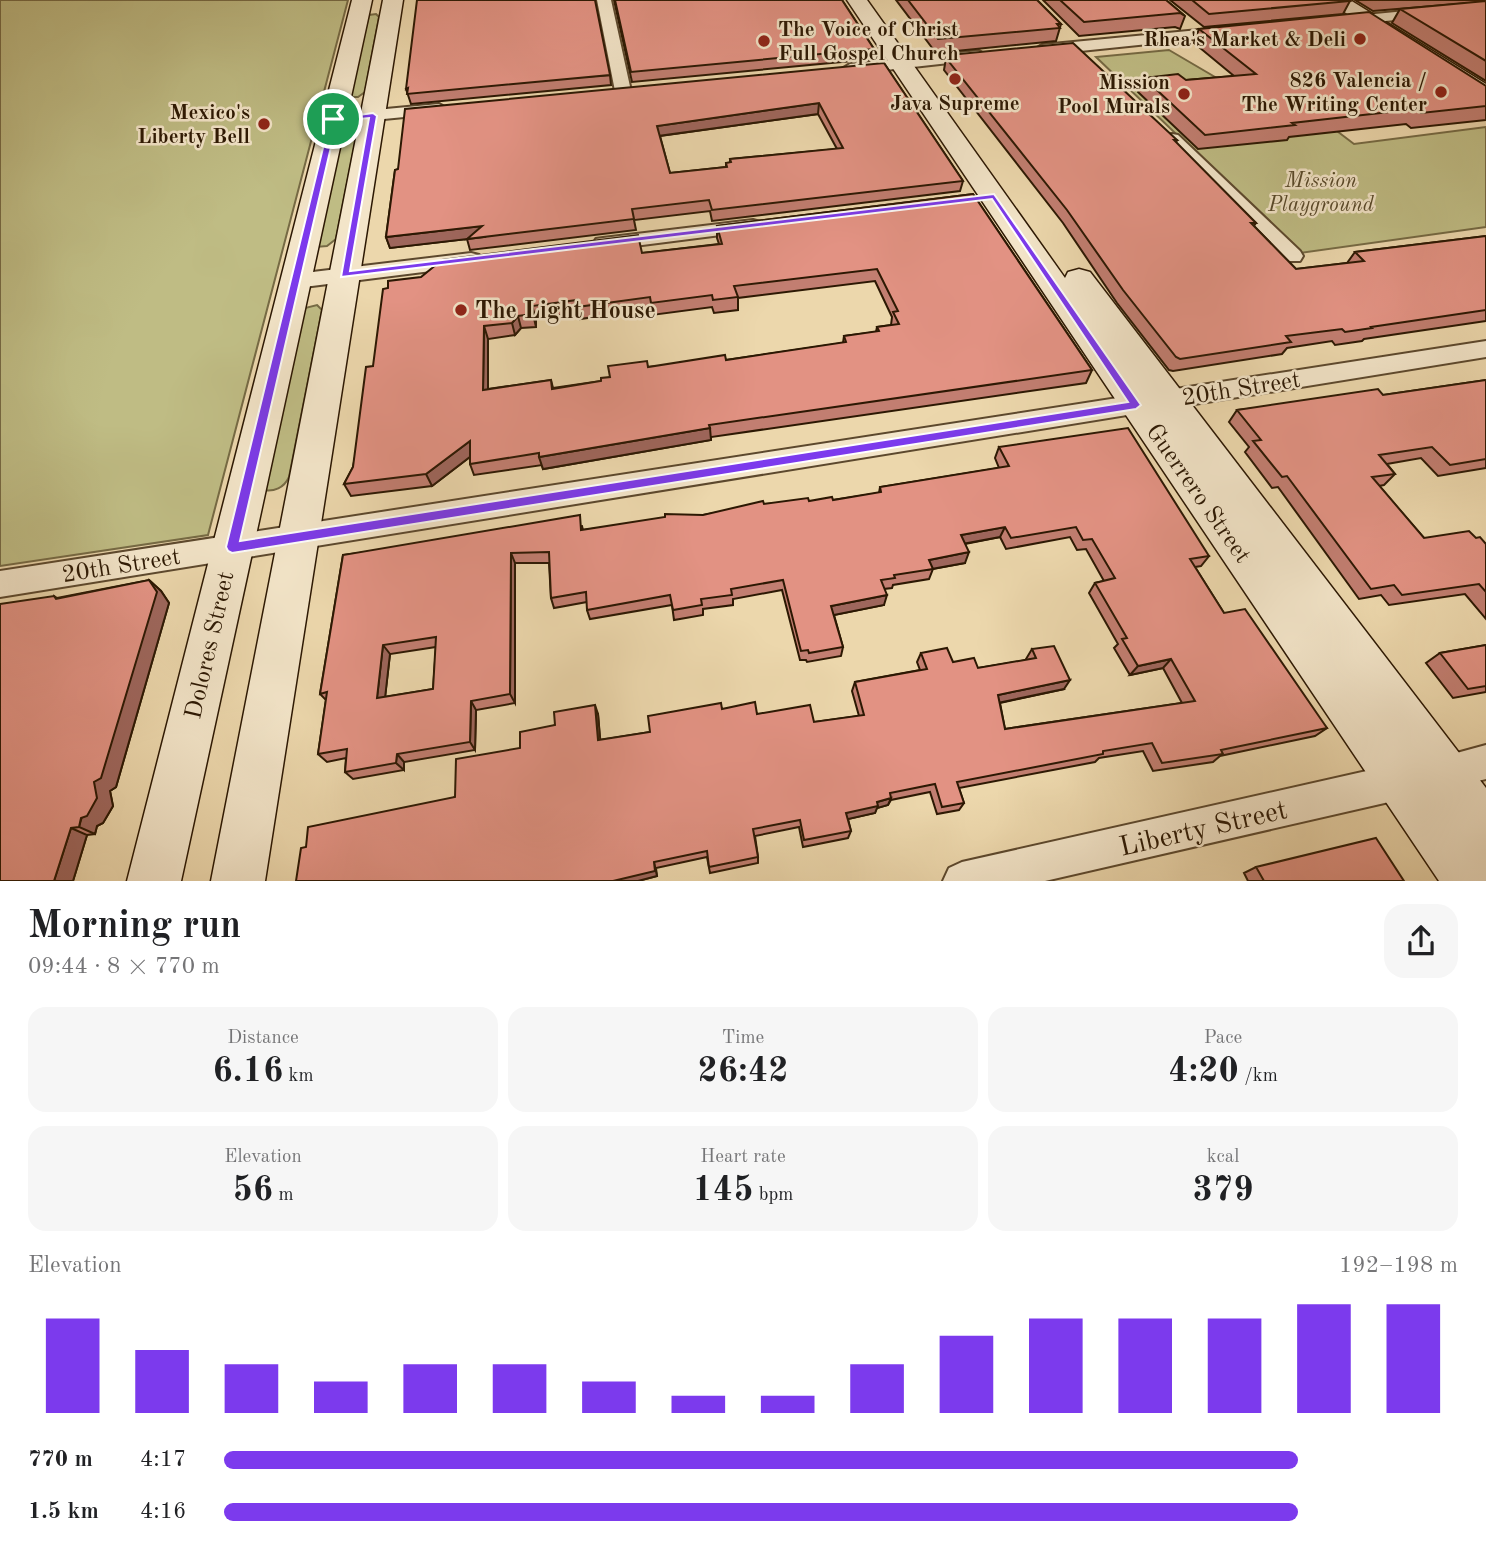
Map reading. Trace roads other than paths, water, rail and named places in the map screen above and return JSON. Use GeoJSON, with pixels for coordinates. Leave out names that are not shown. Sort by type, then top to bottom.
{"type":"FeatureCollection","features":[{"type":"Feature","properties":{"kind":"main road","name":"Guerrero Street"},"geometry":{"type":"LineString","coordinates":[[857,0],[911,63],[1152,402],[1471,881]]}},
{"type":"Feature","properties":{"kind":"main road","name":"Guerrero Street"},"geometry":{"type":"LineString","coordinates":[[877,0],[981,198],[1152,402],[1486,830]]}},
{"type":"Feature","properties":{"kind":"main road"},"geometry":{"type":"LineString","coordinates":[[1336,0],[1486,94]]}},
{"type":"Feature","properties":{"kind":"main road","name":"Dolores Street"},"geometry":{"type":"LineString","coordinates":[[238,881],[373,116],[377,4]]}},
{"type":"Feature","properties":{"kind":"main road","name":"Dolores Street"},"geometry":{"type":"LineString","coordinates":[[154,881],[333,119],[377,4]]}},
{"type":"Feature","properties":{"kind":"street"},"geometry":{"type":"LineString","coordinates":[[604,0],[623,91]]}},
{"type":"Feature","properties":{"kind":"street"},"geometry":{"type":"LineString","coordinates":[[1329,22],[1486,7]]}},
{"type":"Feature","properties":{"kind":"street"},"geometry":{"type":"LineString","coordinates":[[1182,20],[1200,35]]}},
{"type":"Feature","properties":{"kind":"street"},"geometry":{"type":"LineString","coordinates":[[1059,29],[1092,61]]}},
{"type":"Feature","properties":{"kind":"street"},"geometry":{"type":"LineString","coordinates":[[1024,52],[1252,30]]}},
{"type":"Feature","properties":{"kind":"street"},"geometry":{"type":"LineString","coordinates":[[840,70],[998,54]]}},
{"type":"Feature","properties":{"kind":"street"},"geometry":{"type":"LineString","coordinates":[[333,119],[457,107]]}},
{"type":"Feature","properties":{"kind":"street"},"geometry":{"type":"LineString","coordinates":[[1156,123],[1292,256]]}},
{"type":"Feature","properties":{"kind":"street"},"geometry":{"type":"LineString","coordinates":[[585,246],[777,223]]}},
{"type":"Feature","properties":{"kind":"street"},"geometry":{"type":"LineString","coordinates":[[296,281],[489,257]]}},
{"type":"Feature","properties":{"kind":"street","name":"20th Street"},"geometry":{"type":"LineString","coordinates":[[0,584],[1486,349]]}},
{"type":"Feature","properties":{"kind":"street"},"geometry":{"type":"LineString","coordinates":[[1443,772],[1486,762]]}},
{"type":"Feature","properties":{"kind":"street","name":"Liberty Street"},"geometry":{"type":"LineString","coordinates":[[962,881],[1402,781]]}},
{"type":"Feature","properties":{"kind":"place","name":"Rhea's Market & Deli"},"geometry":{"type":"Point","coordinates":[1360,39]}},
{"type":"Feature","properties":{"kind":"place","name":"The Voice of Christ Full Gospel Church"},"geometry":{"type":"Point","coordinates":[764,41]}},
{"type":"Feature","properties":{"kind":"place","name":"Java Supreme"},"geometry":{"type":"Point","coordinates":[955,79]}},
{"type":"Feature","properties":{"kind":"place","name":"826 Valencia / The Writing Center"},"geometry":{"type":"Point","coordinates":[1441,92]}},
{"type":"Feature","properties":{"kind":"place","name":"Mission Pool Murals"},"geometry":{"type":"Point","coordinates":[1184,94]}},
{"type":"Feature","properties":{"kind":"place","name":"Mexico's Liberty Bell"},"geometry":{"type":"Point","coordinates":[264,124]}},
{"type":"Feature","properties":{"kind":"place","name":"The Light House"},"geometry":{"type":"Point","coordinates":[461,310]}},
{"type":"Feature","properties":{"kind":"park label","name":"Mission Playground"},"geometry":{"type":"Point","coordinates":[1321,192]}}]}
